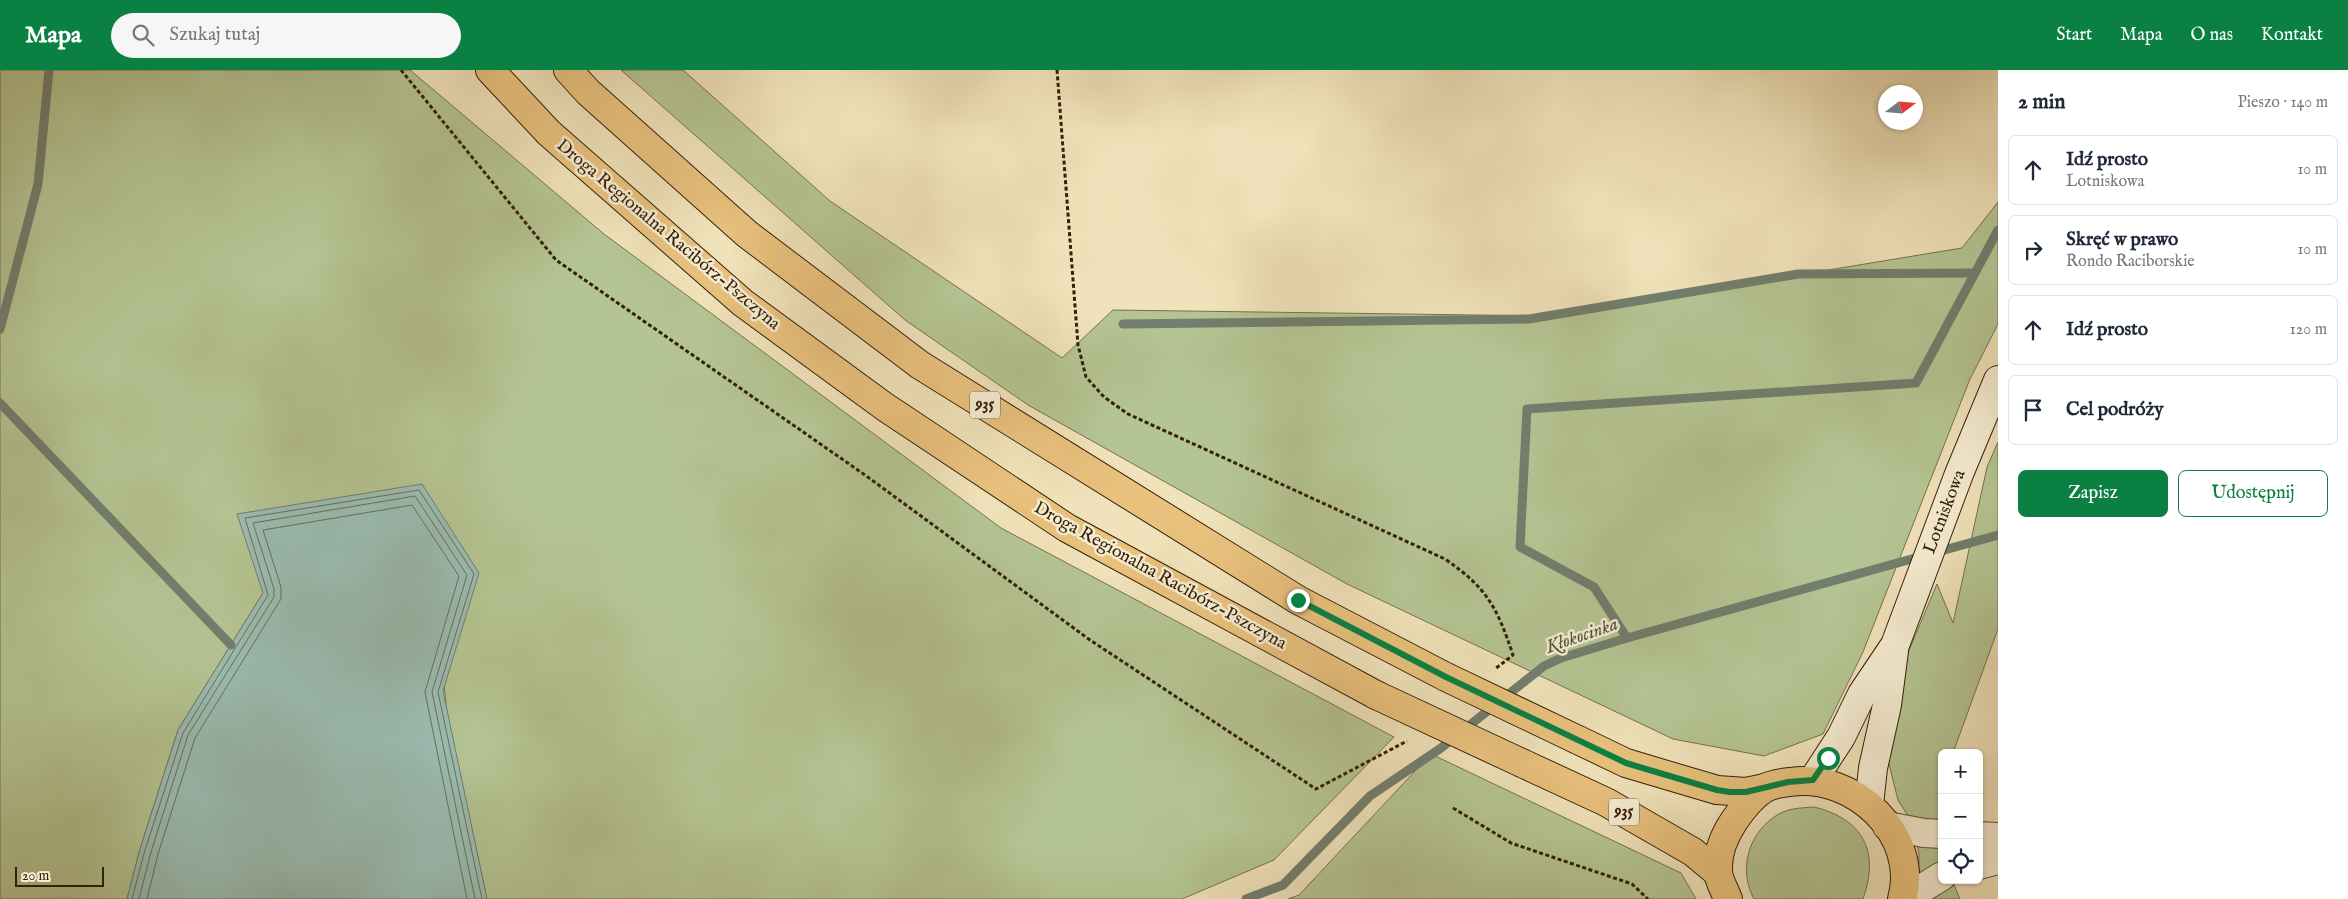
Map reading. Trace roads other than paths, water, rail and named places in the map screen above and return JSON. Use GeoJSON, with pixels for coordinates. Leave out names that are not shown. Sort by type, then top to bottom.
{"type":"FeatureCollection","features":[{"type":"Feature","properties":{"kind":"main road","name":"Droga Regionalna Racibórz-Pszczyna"},"geometry":{"type":"LineString","coordinates":[[490,70],[549,133],[743,303],[885,407],[1067,528],[1376,696],[1606,802],[1694,852],[1717,872]]}},
{"type":"Feature","properties":{"kind":"main road","name":"935"},"geometry":{"type":"LineString","coordinates":[[568,70],[588,92],[747,234],[920,365],[1298,600],[1446,677],[1626,763],[1717,790],[1746,792],[1788,782],[1813,780],[1846,789],[1869,805],[1896,839],[1902,857],[1905,890],[1903,899]]}},
{"type":"Feature","properties":{"kind":"main road","name":"Lotniskowa"},"geometry":{"type":"LineString","coordinates":[[1869,805],[1872,768],[1887,705],[1895,645],[1959,474],[1998,380]]}},
{"type":"Feature","properties":{"kind":"main road","name":"Lotniskowa"},"geometry":{"type":"LineString","coordinates":[[1813,780],[1841,737],[1862,694],[1895,645]]}},
{"type":"Feature","properties":{"kind":"main road","name":"935"},"geometry":{"type":"LineString","coordinates":[[1728,899],[1717,872],[1722,840],[1746,804],[1765,788]]}},
{"type":"Feature","properties":{"kind":"main road"},"geometry":{"type":"LineString","coordinates":[[1887,826],[1938,834]]}},
{"type":"Feature","properties":{"kind":"main road"},"geometry":{"type":"LineString","coordinates":[[1983,836],[1998,838]]}},
{"type":"Feature","properties":{"kind":"main road"},"geometry":{"type":"LineString","coordinates":[[1983,864],[1998,860]]}},
{"type":"Feature","properties":{"kind":"main road"},"geometry":{"type":"LineString","coordinates":[[1903,899],[1938,878]]}},
{"type":"Feature","properties":{"kind":"water"},"geometry":{"type":"Polygon","coordinates":[[[422,484],[479,573],[443,691],[487,899],[127,899],[140,849],[178,730],[263,593],[237,514],[422,484]]]}},
{"type":"Feature","properties":{"kind":"waterway"},"geometry":{"type":"LineString","coordinates":[[0,329],[38,184],[49,70]]}},
{"type":"Feature","properties":{"kind":"waterway"},"geometry":{"type":"LineString","coordinates":[[1627,638],[1594,587],[1520,547],[1527,409],[1916,383],[1998,230]]}},
{"type":"Feature","properties":{"kind":"waterway"},"geometry":{"type":"LineString","coordinates":[[1123,324],[1529,319],[1798,274],[1974,273]]}},
{"type":"Feature","properties":{"kind":"waterway"},"geometry":{"type":"LineString","coordinates":[[0,403],[231,645]]}},
{"type":"Feature","properties":{"kind":"waterway","name":"Kłokocinka"},"geometry":{"type":"LineString","coordinates":[[1246,899],[1283,885],[1370,796],[1441,748],[1544,666],[1561,658],[1627,638],[1998,535]]}}]}
